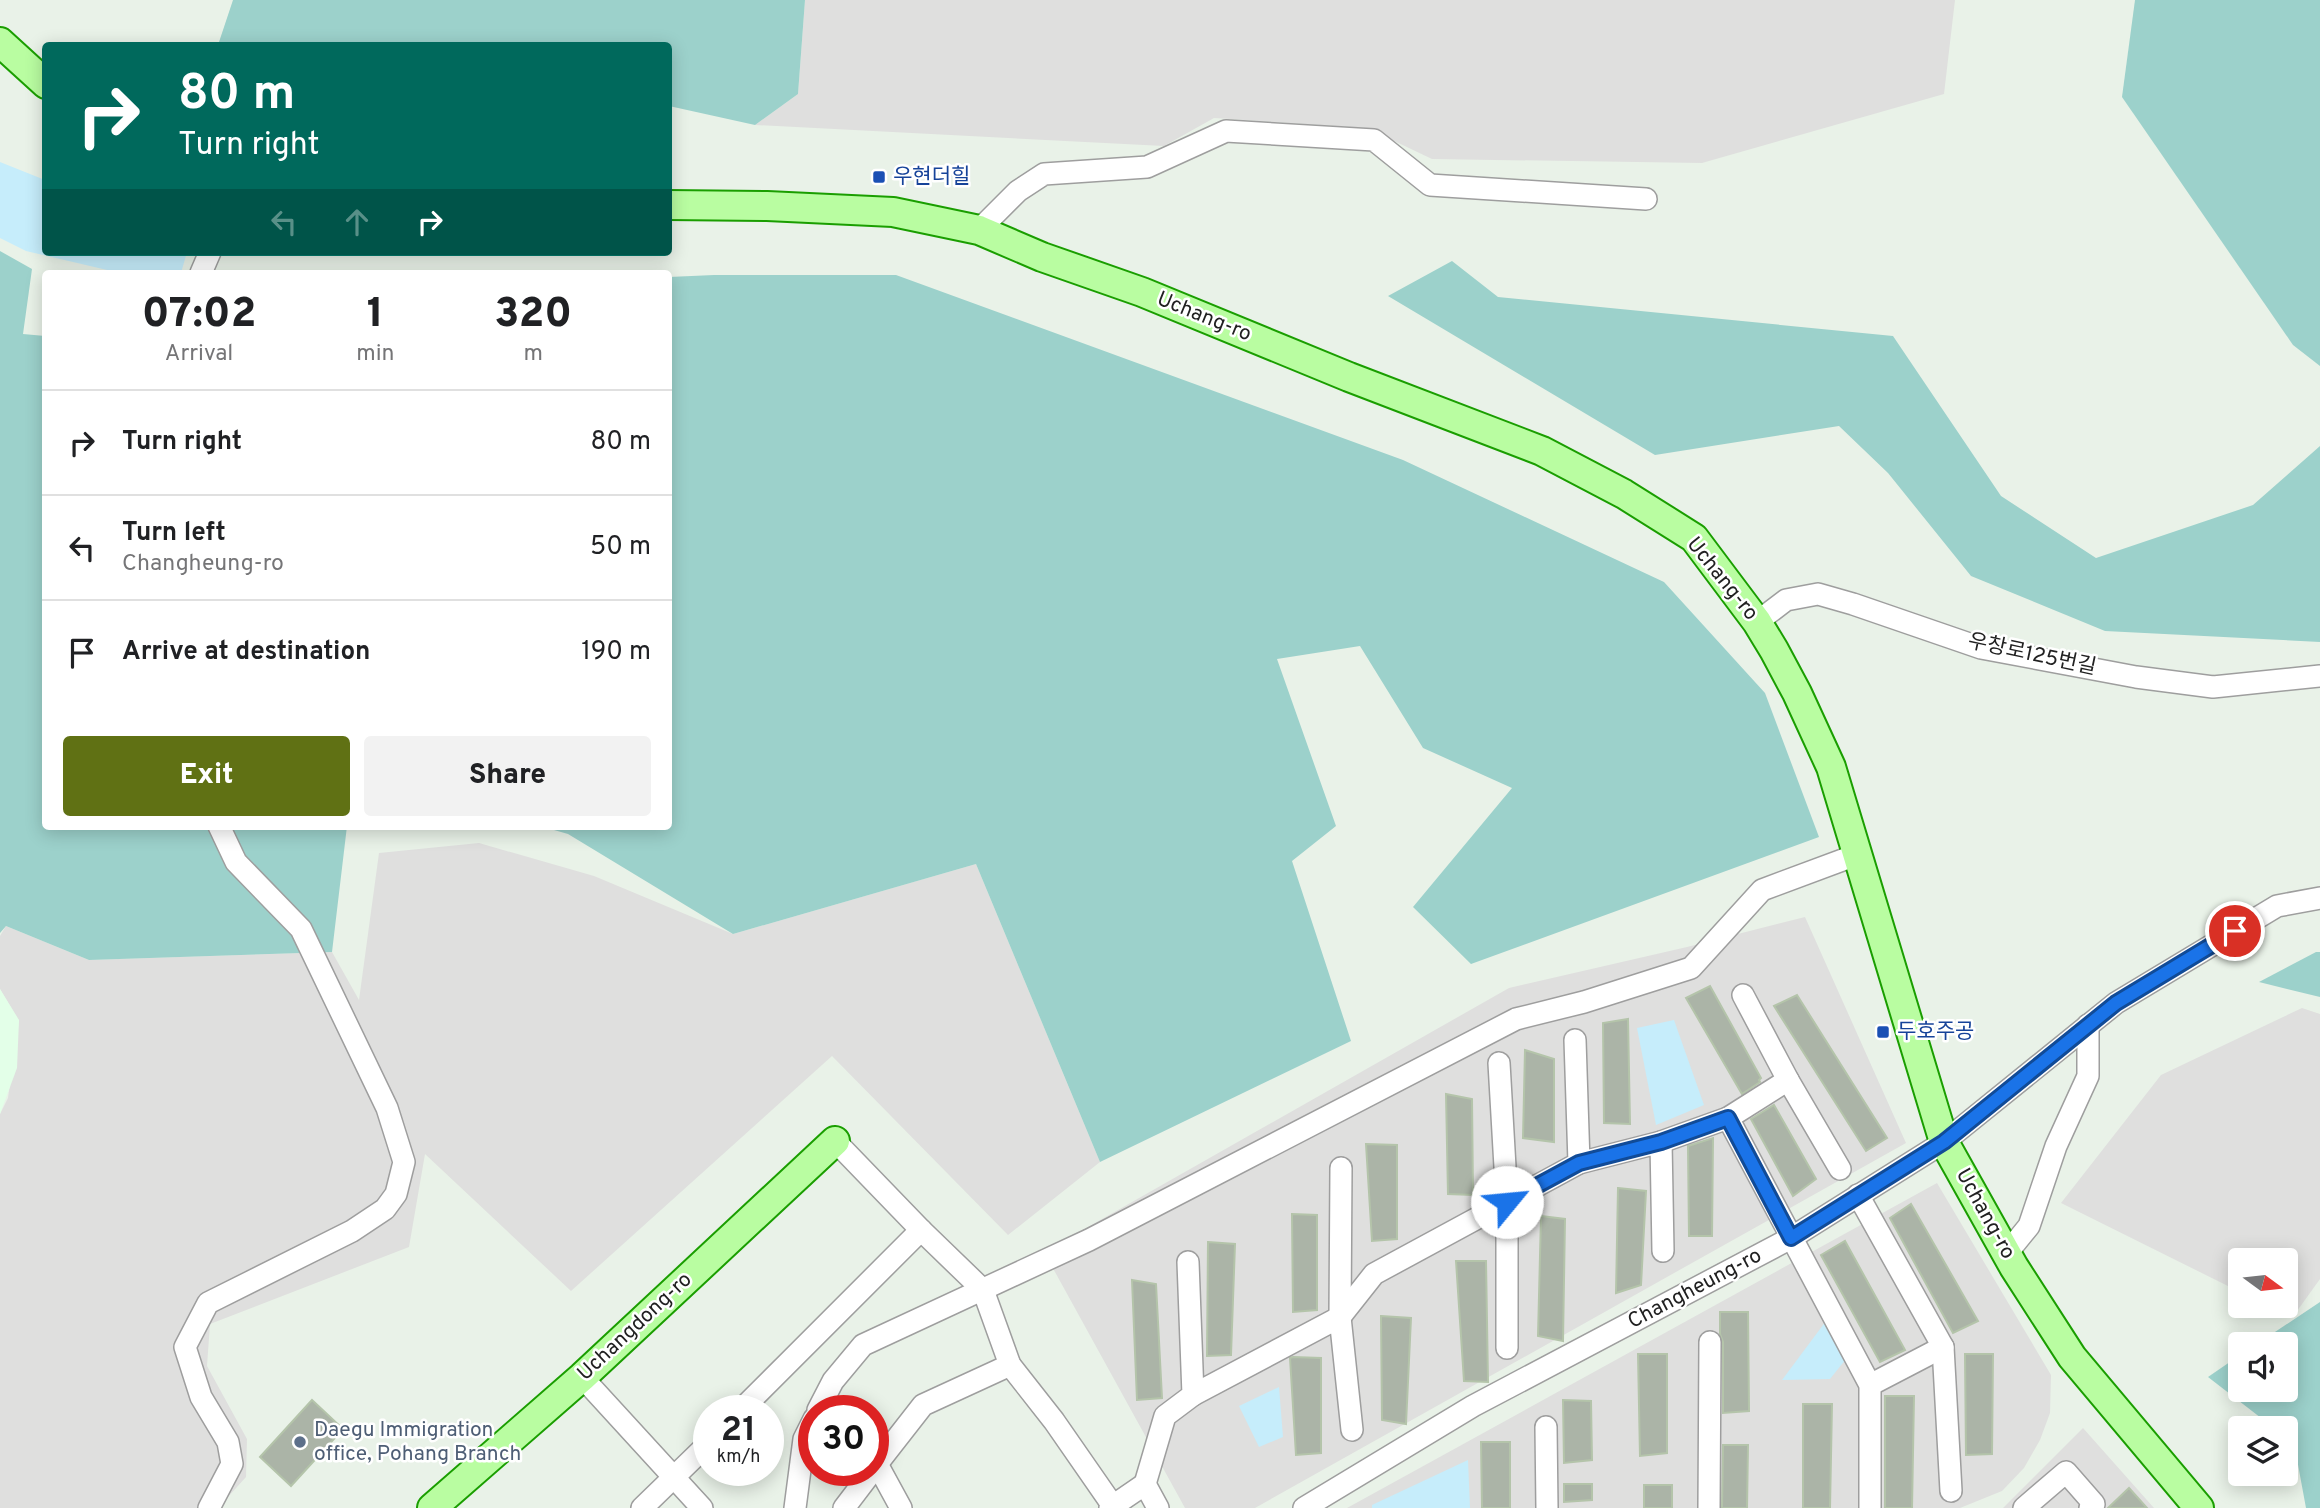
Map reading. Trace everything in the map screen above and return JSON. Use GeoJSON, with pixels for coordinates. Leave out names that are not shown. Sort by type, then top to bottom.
{"type":"FeatureCollection","features":[{"type":"Feature","properties":{"kind":"main road"},"geometry":{"type":"LineString","coordinates":[[0,43],[42,80]]}},
{"type":"Feature","properties":{"kind":"main road","name":"Uchang-ro"},"geometry":{"type":"LineString","coordinates":[[672,205],[893,212],[979,230],[1042,257],[1142,292],[1349,377],[1542,451],[1624,494],[1694,538],[1757,622],[1797,693],[1831,767],[1944,1142],[2007,1254],[2072,1357],[2199,1508]]}},
{"type":"Feature","properties":{"kind":"main road","name":"Uchangdong-ro"},"geometry":{"type":"LineString","coordinates":[[432,1508],[582,1377],[835,1141]]}},
{"type":"Feature","properties":{"kind":"street"},"geometry":{"type":"LineString","coordinates":[[979,230],[1018,191],[1044,174],[1147,167],[1226,131],[1374,140],[1430,185],[1646,199]]}},
{"type":"Feature","properties":{"kind":"street","name":"우창로125번길"},"geometry":{"type":"LineString","coordinates":[[1757,622],[1786,600],[1818,594],[1980,648],[2136,677],[2213,687],[2320,676]]}},
{"type":"Feature","properties":{"kind":"street"},"geometry":{"type":"LineString","coordinates":[[209,1508],[232,1464],[228,1442],[201,1397],[185,1348],[208,1303],[352,1231],[385,1209],[396,1194],[404,1162],[387,1108],[300,929],[236,862],[221,830]]}},
{"type":"Feature","properties":{"kind":"street"},"geometry":{"type":"LineString","coordinates":[[826,1395],[833,1381],[863,1345],[1089,1240],[1516,1019],[1584,1002],[1691,968],[1762,890],[1856,855]]}},
{"type":"Feature","properties":{"kind":"street","name":"Changheung-ro"},"geometry":{"type":"LineString","coordinates":[[1304,1508],[1473,1406],[1791,1238],[1944,1142],[2116,1003],[2277,906],[2320,898]]}},
{"type":"Feature","properties":{"kind":"street"},"geometry":{"type":"LineString","coordinates":[[1743,995],[1840,1169]]}},
{"type":"Feature","properties":{"kind":"street"},"geometry":{"type":"LineString","coordinates":[[2007,1254],[2029,1226],[2056,1146],[2088,1076],[2088,1026]]}},
{"type":"Feature","properties":{"kind":"street"},"geometry":{"type":"LineString","coordinates":[[1575,1040],[1579,1163]]}},
{"type":"Feature","properties":{"kind":"street"},"geometry":{"type":"LineString","coordinates":[[1499,1063],[1507,1202],[1507,1348]]}},
{"type":"Feature","properties":{"kind":"street"},"geometry":{"type":"LineString","coordinates":[[835,1141],[983,1290],[1010,1365],[1054,1421],[1111,1507],[1145,1484],[1165,1416],[1193,1395],[1340,1317],[1374,1274],[1579,1163],[1661,1142],[1728,1118],[1788,1080]]}},
{"type":"Feature","properties":{"kind":"street"},"geometry":{"type":"LineString","coordinates":[[1728,1118],[1870,1385],[1870,1508]]}},
{"type":"Feature","properties":{"kind":"street"},"geometry":{"type":"LineString","coordinates":[[1661,1142],[1663,1251]]}},
{"type":"Feature","properties":{"kind":"street"},"geometry":{"type":"LineString","coordinates":[[1341,1168],[1340,1317],[1352,1430]]}},
{"type":"Feature","properties":{"kind":"street"},"geometry":{"type":"LineString","coordinates":[[1858,1195],[1944,1346],[1951,1491]]}},
{"type":"Feature","properties":{"kind":"street"},"geometry":{"type":"LineString","coordinates":[[756,1395],[921,1230]]}},
{"type":"Feature","properties":{"kind":"street"},"geometry":{"type":"LineString","coordinates":[[1188,1262],[1193,1395]]}},
{"type":"Feature","properties":{"kind":"street"},"geometry":{"type":"LineString","coordinates":[[1709,1508],[1710,1342]]}},
{"type":"Feature","properties":{"kind":"street"},"geometry":{"type":"LineString","coordinates":[[1870,1385],[1944,1346]]}},
{"type":"Feature","properties":{"kind":"street"},"geometry":{"type":"LineString","coordinates":[[889,1449],[923,1405],[1010,1365]]}},
{"type":"Feature","properties":{"kind":"street"},"geometry":{"type":"LineString","coordinates":[[582,1377],[702,1508]]}},
{"type":"Feature","properties":{"kind":"street"},"geometry":{"type":"LineString","coordinates":[[1546,1427],[1547,1508]]}},
{"type":"Feature","properties":{"kind":"street"},"geometry":{"type":"LineString","coordinates":[[642,1508],[693,1459]]}},
{"type":"Feature","properties":{"kind":"street"},"geometry":{"type":"LineString","coordinates":[[2024,1508],[2066,1472],[2094,1504],[2090,1508]]}},
{"type":"Feature","properties":{"kind":"street"},"geometry":{"type":"LineString","coordinates":[[1145,1484],[1158,1508]]}},
{"type":"Feature","properties":{"kind":"street"},"geometry":{"type":"LineString","coordinates":[[795,1508],[798,1485]]}},
{"type":"Feature","properties":{"kind":"street"},"geometry":{"type":"LineString","coordinates":[[844,1508],[860,1486]]}},
{"type":"Feature","properties":{"kind":"street"},"geometry":{"type":"LineString","coordinates":[[886,1486],[901,1508]]}},
{"type":"Feature","properties":{"kind":"shaded area"},"geometry":{"type":"Polygon","coordinates":[[[233,0],[805,0],[798,94],[755,125],[672,107],[672,42],[219,42],[233,0]]]}},
{"type":"Feature","properties":{"kind":"shaded area","name":"우현더힐"},"geometry":{"type":"Polygon","coordinates":[[[805,0],[1955,0],[1944,94],[1702,163],[1432,159],[1367,128],[1214,118],[1164,146],[755,125],[798,94],[805,0]]]}},
{"type":"Feature","properties":{"kind":"shaded area"},"geometry":{"type":"Polygon","coordinates":[[[2135,0],[2320,0],[2320,366],[2293,345],[2122,97],[2135,0]]]}},
{"type":"Feature","properties":{"kind":"shaded area"},"geometry":{"type":"Polygon","coordinates":[[[0,162],[42,179],[42,255],[26,251],[0,238],[0,162]]]}},
{"type":"Feature","properties":{"kind":"shaded area"},"geometry":{"type":"Polygon","coordinates":[[[0,251],[32,269],[23,334],[42,336],[42,830],[347,830],[332,952],[89,960],[6,926],[0,933],[0,251]]]}},
{"type":"Feature","properties":{"kind":"shaded area"},"geometry":{"type":"Polygon","coordinates":[[[47,256],[186,256],[182,270],[107,270],[47,256]]]}},
{"type":"Feature","properties":{"kind":"shaded area"},"geometry":{"type":"Polygon","coordinates":[[[1452,261],[1498,297],[1893,336],[2001,496],[2096,558],[2253,505],[2320,446],[2320,642],[2105,631],[1971,576],[1888,473],[1839,426],[1655,455],[1388,296],[1452,261]]]}},
{"type":"Feature","properties":{"kind":"shaded area"},"geometry":{"type":"Polygon","coordinates":[[[896,275],[1403,460],[1664,582],[1765,693],[1819,837],[1471,964],[1413,907],[1512,788],[1423,748],[1360,646],[1277,659],[1336,826],[1292,861],[1351,1041],[1100,1162],[976,864],[733,934],[568,834],[554,830],[672,830],[672,277],[896,275]]]}},
{"type":"Feature","properties":{"kind":"shaded area"},"geometry":{"type":"Polygon","coordinates":[[[479,843],[594,876],[733,934],[976,864],[1100,1162],[1008,1235],[832,1056],[571,1291],[425,1154],[409,1247],[210,1324],[207,1366],[247,1439],[246,1477],[218,1508],[0,1508],[0,1114],[8,1098],[19,1021],[0,989],[0,936],[6,926],[89,960],[332,952],[359,1000],[379,853],[479,843]]]}},
{"type":"Feature","properties":{"kind":"shaded area"},"geometry":{"type":"Polygon","coordinates":[[[1805,917],[1906,1143],[1255,1508],[1185,1508],[1044,1252],[1509,988],[1805,917]]]}},
{"type":"Feature","properties":{"kind":"shaded area"},"geometry":{"type":"Polygon","coordinates":[[[2320,952],[2320,997],[2259,982],[2320,952]]]}},
{"type":"Feature","properties":{"kind":"shaded area"},"geometry":{"type":"Polygon","coordinates":[[[0,989],[19,1020],[17,1068],[0,1114],[0,989]]]}},
{"type":"Feature","properties":{"kind":"shaded area"},"geometry":{"type":"Polygon","coordinates":[[[2302,1008],[2320,1014],[2320,1279],[2298,1310],[2298,1248],[2228,1248],[2228,1286],[2061,1203],[2161,1075],[2302,1008]]]}},
{"type":"Feature","properties":{"kind":"shaded area"},"geometry":{"type":"Polygon","coordinates":[[[1674,1020],[1704,1105],[1656,1125],[1637,1028],[1674,1020]]]}},
{"type":"Feature","properties":{"kind":"shaded area"},"geometry":{"type":"Polygon","coordinates":[[[1937,1183],[2051,1375],[2050,1413],[2040,1440],[2024,1468],[2002,1491],[1960,1508],[1347,1508],[1937,1183]]]}},
{"type":"Feature","properties":{"kind":"shaded area"},"geometry":{"type":"Polygon","coordinates":[[[2320,1302],[2320,1508],[2306,1508],[2298,1465],[2298,1416],[2258,1416],[2240,1402],[2298,1402],[2298,1332],[2275,1332],[2320,1302]]]}},
{"type":"Feature","properties":{"kind":"shaded area"},"geometry":{"type":"Polygon","coordinates":[[[1826,1321],[1846,1359],[1830,1379],[1782,1380],[1826,1321]]]}},
{"type":"Feature","properties":{"kind":"shaded area"},"geometry":{"type":"Polygon","coordinates":[[[2228,1363],[2228,1392],[2208,1377],[2228,1363]]]}},
{"type":"Feature","properties":{"kind":"shaded area"},"geometry":{"type":"Polygon","coordinates":[[[1279,1387],[1283,1437],[1259,1447],[1239,1406],[1279,1387]]]}},
{"type":"Feature","properties":{"kind":"shaded area"},"geometry":{"type":"Polygon","coordinates":[[[2083,1428],[2154,1508],[2003,1508],[2083,1428]]]}},
{"type":"Feature","properties":{"kind":"shaded area"},"geometry":{"type":"Polygon","coordinates":[[[1468,1460],[1470,1508],[1372,1508],[1372,1505],[1468,1460]]]}},
{"type":"Feature","properties":{"kind":"building"},"geometry":{"type":"Polygon","coordinates":[[[1710,986],[1761,1078],[1760,1082],[1742,1094],[1686,998],[1710,986]]]}},
{"type":"Feature","properties":{"kind":"building"},"geometry":{"type":"Polygon","coordinates":[[[1797,995],[1887,1138],[1866,1151],[1774,1006],[1797,995]]]}},
{"type":"Feature","properties":{"kind":"building"},"geometry":{"type":"Polygon","coordinates":[[[1628,1019],[1630,1124],[1604,1123],[1603,1023],[1628,1019]]]}},
{"type":"Feature","properties":{"kind":"building"},"geometry":{"type":"Polygon","coordinates":[[[1525,1050],[1554,1059],[1554,1142],[1523,1138],[1525,1050]]]}},
{"type":"Feature","properties":{"kind":"building"},"geometry":{"type":"Polygon","coordinates":[[[1446,1094],[1472,1099],[1473,1195],[1448,1194],[1446,1094]]]}},
{"type":"Feature","properties":{"kind":"building"},"geometry":{"type":"Polygon","coordinates":[[[1774,1105],[1816,1179],[1793,1196],[1751,1119],[1774,1105]]]}},
{"type":"Feature","properties":{"kind":"building"},"geometry":{"type":"Polygon","coordinates":[[[1713,1138],[1712,1236],[1689,1236],[1688,1146],[1713,1138]]]}},
{"type":"Feature","properties":{"kind":"building"},"geometry":{"type":"Polygon","coordinates":[[[1366,1144],[1397,1145],[1397,1239],[1372,1241],[1366,1144]]]}},
{"type":"Feature","properties":{"kind":"building"},"geometry":{"type":"Polygon","coordinates":[[[1618,1188],[1646,1191],[1641,1285],[1616,1293],[1618,1188]]]}},
{"type":"Feature","properties":{"kind":"building"},"geometry":{"type":"Polygon","coordinates":[[[1911,1204],[1978,1321],[1953,1333],[1890,1218],[1911,1204]]]}},
{"type":"Feature","properties":{"kind":"building"},"geometry":{"type":"Polygon","coordinates":[[[1292,1214],[1317,1215],[1317,1310],[1293,1312],[1292,1214]]]}},
{"type":"Feature","properties":{"kind":"building"},"geometry":{"type":"Polygon","coordinates":[[[1541,1216],[1565,1219],[1563,1341],[1538,1336],[1541,1216]]]}},
{"type":"Feature","properties":{"kind":"building"},"geometry":{"type":"Polygon","coordinates":[[[1845,1241],[1905,1350],[1880,1362],[1821,1255],[1845,1241]]]}},
{"type":"Feature","properties":{"kind":"building"},"geometry":{"type":"Polygon","coordinates":[[[1208,1242],[1235,1244],[1231,1355],[1207,1356],[1208,1242]]]}},
{"type":"Feature","properties":{"kind":"building"},"geometry":{"type":"Polygon","coordinates":[[[1456,1261],[1486,1261],[1488,1382],[1464,1381],[1456,1261]]]}},
{"type":"Feature","properties":{"kind":"building"},"geometry":{"type":"Polygon","coordinates":[[[1132,1280],[1156,1284],[1162,1398],[1137,1400],[1132,1280]]]}},
{"type":"Feature","properties":{"kind":"building"},"geometry":{"type":"Polygon","coordinates":[[[1720,1312],[1748,1312],[1749,1411],[1723,1413],[1723,1342],[1720,1334],[1720,1312]]]}},
{"type":"Feature","properties":{"kind":"building"},"geometry":{"type":"Polygon","coordinates":[[[1381,1316],[1411,1318],[1406,1424],[1382,1420],[1381,1316]]]}},
{"type":"Feature","properties":{"kind":"building"},"geometry":{"type":"Polygon","coordinates":[[[1638,1354],[1667,1354],[1667,1453],[1640,1456],[1638,1354]]]}},
{"type":"Feature","properties":{"kind":"building"},"geometry":{"type":"Polygon","coordinates":[[[1965,1354],[1993,1354],[1992,1454],[1966,1455],[1965,1354]]]}},
{"type":"Feature","properties":{"kind":"building"},"geometry":{"type":"Polygon","coordinates":[[[1290,1358],[1321,1358],[1321,1453],[1296,1455],[1290,1358]]]}},
{"type":"Feature","properties":{"kind":"building"},"geometry":{"type":"Polygon","coordinates":[[[1885,1396],[1914,1396],[1912,1508],[1885,1508],[1885,1396]]]}},
{"type":"Feature","properties":{"kind":"building"},"geometry":{"type":"Polygon","coordinates":[[[312,1400],[343,1429],[291,1486],[260,1457],[312,1400]]]}},
{"type":"Feature","properties":{"kind":"building"},"geometry":{"type":"Polygon","coordinates":[[[1563,1400],[1591,1401],[1592,1460],[1564,1463],[1563,1400]]]}},
{"type":"Feature","properties":{"kind":"building"},"geometry":{"type":"Polygon","coordinates":[[[1803,1404],[1832,1404],[1830,1508],[1803,1508],[1803,1404]]]}},
{"type":"Feature","properties":{"kind":"building"},"geometry":{"type":"Polygon","coordinates":[[[1481,1442],[1510,1442],[1510,1508],[1482,1508],[1481,1442]]]}},
{"type":"Feature","properties":{"kind":"building"},"geometry":{"type":"Polygon","coordinates":[[[1723,1445],[1748,1445],[1747,1508],[1722,1508],[1723,1445]]]}},
{"type":"Feature","properties":{"kind":"building"},"geometry":{"type":"Polygon","coordinates":[[[1564,1484],[1592,1484],[1592,1500],[1564,1502],[1564,1484]]]}},
{"type":"Feature","properties":{"kind":"building"},"geometry":{"type":"Polygon","coordinates":[[[1644,1485],[1672,1485],[1672,1508],[1644,1508],[1644,1485]]]}},
{"type":"Feature","properties":{"kind":"building"},"geometry":{"type":"Polygon","coordinates":[[[2129,1488],[2147,1508],[2108,1508],[2129,1488]]]}},
{"type":"Feature","properties":{"kind":"place","name":"우현더힐"},"geometry":{"type":"Point","coordinates":[879,177]}},
{"type":"Feature","properties":{"kind":"place","name":"두호주공"},"geometry":{"type":"Point","coordinates":[1883,1032]}},
{"type":"Feature","properties":{"kind":"place","name":"Daegu Immigration office, Pohang Branch"},"geometry":{"type":"Point","coordinates":[300,1442]}},
{"type":"Feature","properties":{"kind":"route"},"geometry":{"type":"LineString","coordinates":[[1507,1202],[1579,1163],[1661,1142],[1728,1118],[1791,1238],[1944,1142],[2116,1003],[2235,931]]}}]}
